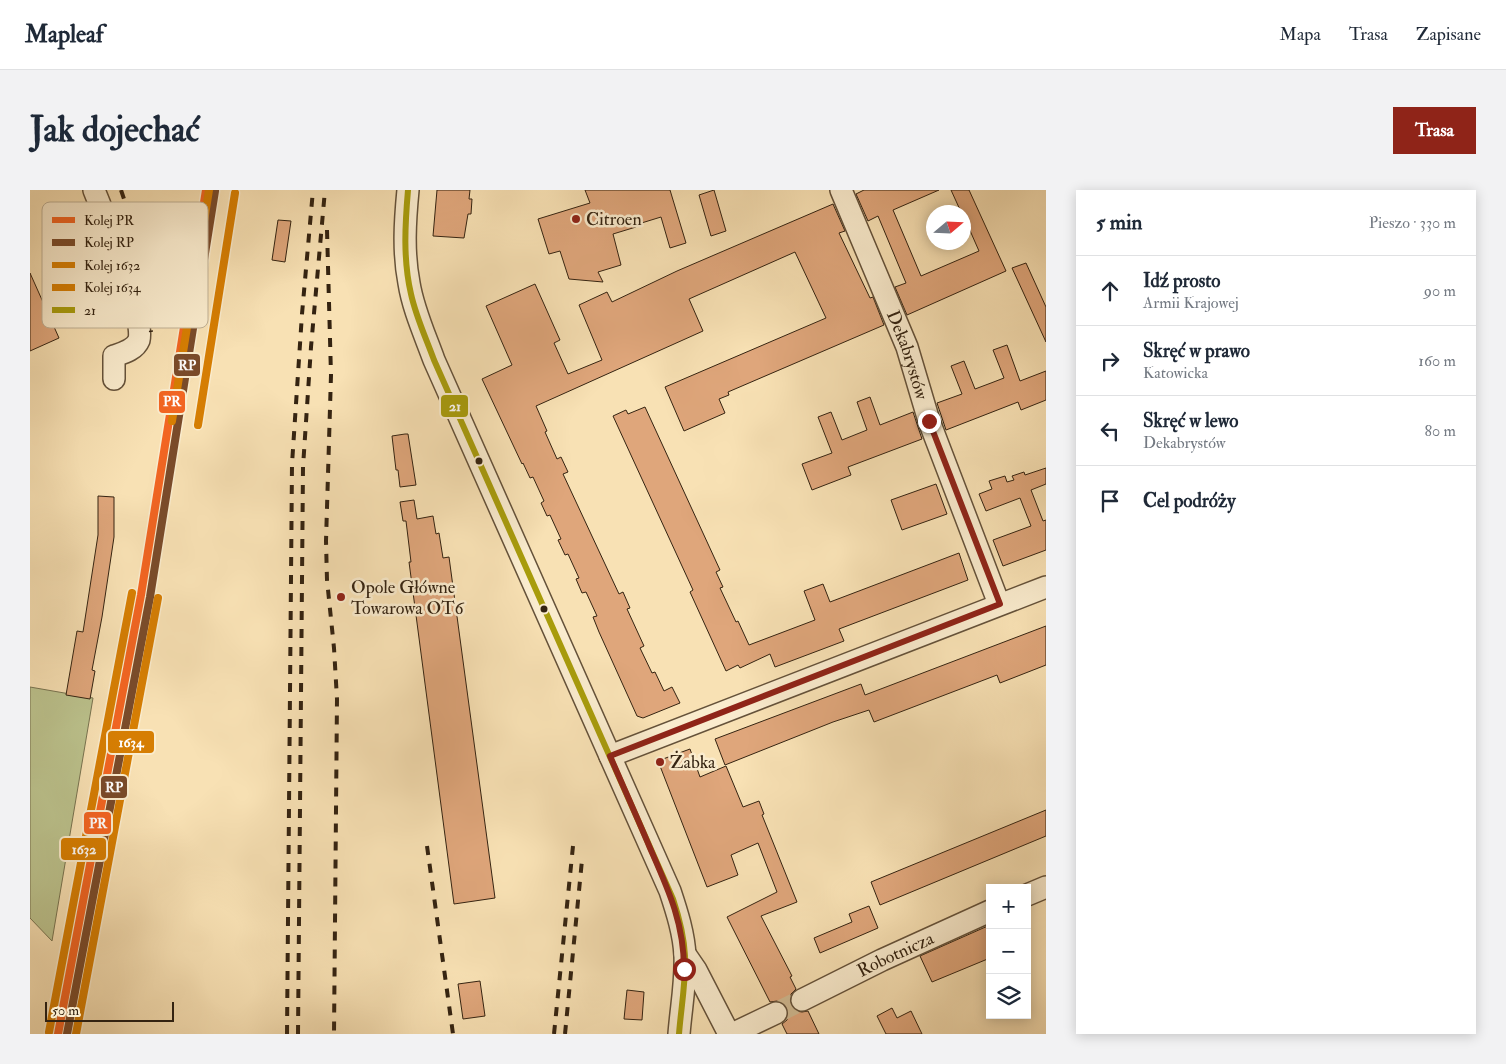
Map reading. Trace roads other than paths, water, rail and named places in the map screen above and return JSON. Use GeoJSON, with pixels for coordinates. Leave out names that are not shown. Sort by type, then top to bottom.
{"type":"FeatureCollection","features":[{"type":"Feature","properties":{"kind":"street"},"geometry":{"type":"LineString","coordinates":[[94,190],[99,202]]}},
{"type":"Feature","properties":{"kind":"street"},"geometry":{"type":"LineString","coordinates":[[408,190],[405,259],[409,284],[417,312],[434,360],[670,891],[680,925],[684,954],[684,976],[678,1034]]}},
{"type":"Feature","properties":{"kind":"street","name":"Dekabrystów"},"geometry":{"type":"LineString","coordinates":[[841,190],[907,347],[929,421],[1000,604]]}},
{"type":"Feature","properties":{"kind":"street"},"geometry":{"type":"LineString","coordinates":[[114,379],[114,356],[129,351],[138,342],[139,328]]}},
{"type":"Feature","properties":{"kind":"street"},"geometry":{"type":"LineString","coordinates":[[610,756],[1046,587]]}},
{"type":"Feature","properties":{"kind":"street"},"geometry":{"type":"LineString","coordinates":[[1031,893],[1046,887]]}},
{"type":"Feature","properties":{"kind":"street","name":"Robotnicza"},"geometry":{"type":"LineString","coordinates":[[802,1000],[882,960],[986,913]]}},
{"type":"Feature","properties":{"kind":"street"},"geometry":{"type":"LineString","coordinates":[[684,954],[696,970],[730,1034],[776,1013]]}},
{"type":"Feature","properties":{"kind":"tunnel"},"geometry":{"type":"LineString","coordinates":[[776,1013],[802,1000]]}},
{"type":"Feature","properties":{"kind":"railway"},"geometry":{"type":"LineString","coordinates":[[121,190],[125,202]]}},
{"type":"Feature","properties":{"kind":"railway"},"geometry":{"type":"LineString","coordinates":[[287,1034],[292,464],[313,190]]}},
{"type":"Feature","properties":{"kind":"railway"},"geometry":{"type":"LineString","coordinates":[[298,1034],[303,467],[311,347],[325,190]]}},
{"type":"Feature","properties":{"kind":"railway"},"geometry":{"type":"LineString","coordinates":[[327,230],[331,375],[326,541],[327,580],[337,699],[334,1034]]}},
{"type":"Feature","properties":{"kind":"railway"},"geometry":{"type":"LineString","coordinates":[[151,328],[151,332]]}},
{"type":"Feature","properties":{"kind":"railway"},"geometry":{"type":"LineString","coordinates":[[427,846],[453,1034]]}},
{"type":"Feature","properties":{"kind":"railway"},"geometry":{"type":"LineString","coordinates":[[554,1034],[573,846]]}},
{"type":"Feature","properties":{"kind":"railway"},"geometry":{"type":"LineString","coordinates":[[565,1034],[582,860]]}},
{"type":"Feature","properties":{"kind":"rail line","name":"PR"},"geometry":{"type":"LineString","coordinates":[[204,202],[206,190]]}},
{"type":"Feature","properties":{"kind":"rail line","name":"1632"},"geometry":{"type":"LineString","coordinates":[[207,202],[209,190]]}},
{"type":"Feature","properties":{"kind":"rail line","name":"RP"},"geometry":{"type":"LineString","coordinates":[[208,235],[215,191]]}},
{"type":"Feature","properties":{"kind":"rail line","name":"1634"},"geometry":{"type":"LineString","coordinates":[[198,425],[235,193]]}},
{"type":"Feature","properties":{"kind":"rail line","name":"PR"},"geometry":{"type":"LineString","coordinates":[[58,1034],[141,595],[184,328]]}},
{"type":"Feature","properties":{"kind":"rail line","name":"1632"},"geometry":{"type":"LineString","coordinates":[[172,421],[187,328]]}},
{"type":"Feature","properties":{"kind":"rail line","name":"RP"},"geometry":{"type":"LineString","coordinates":[[67,1034],[150,597],[193,328]]}},
{"type":"Feature","properties":{"kind":"rail line","name":"1632"},"geometry":{"type":"LineString","coordinates":[[49,1032],[132,593]]}},
{"type":"Feature","properties":{"kind":"rail line","name":"1634"},"geometry":{"type":"LineString","coordinates":[[76,1034],[158,598]]}},
{"type":"Feature","properties":{"kind":"place","name":"Citroen"},"geometry":{"type":"Point","coordinates":[576,219]}},
{"type":"Feature","properties":{"kind":"place","name":"Opole Główne Towarowa OT6"},"geometry":{"type":"Point","coordinates":[341,597]}},
{"type":"Feature","properties":{"kind":"place","name":"Żabka"},"geometry":{"type":"Point","coordinates":[660,762]}}]}
